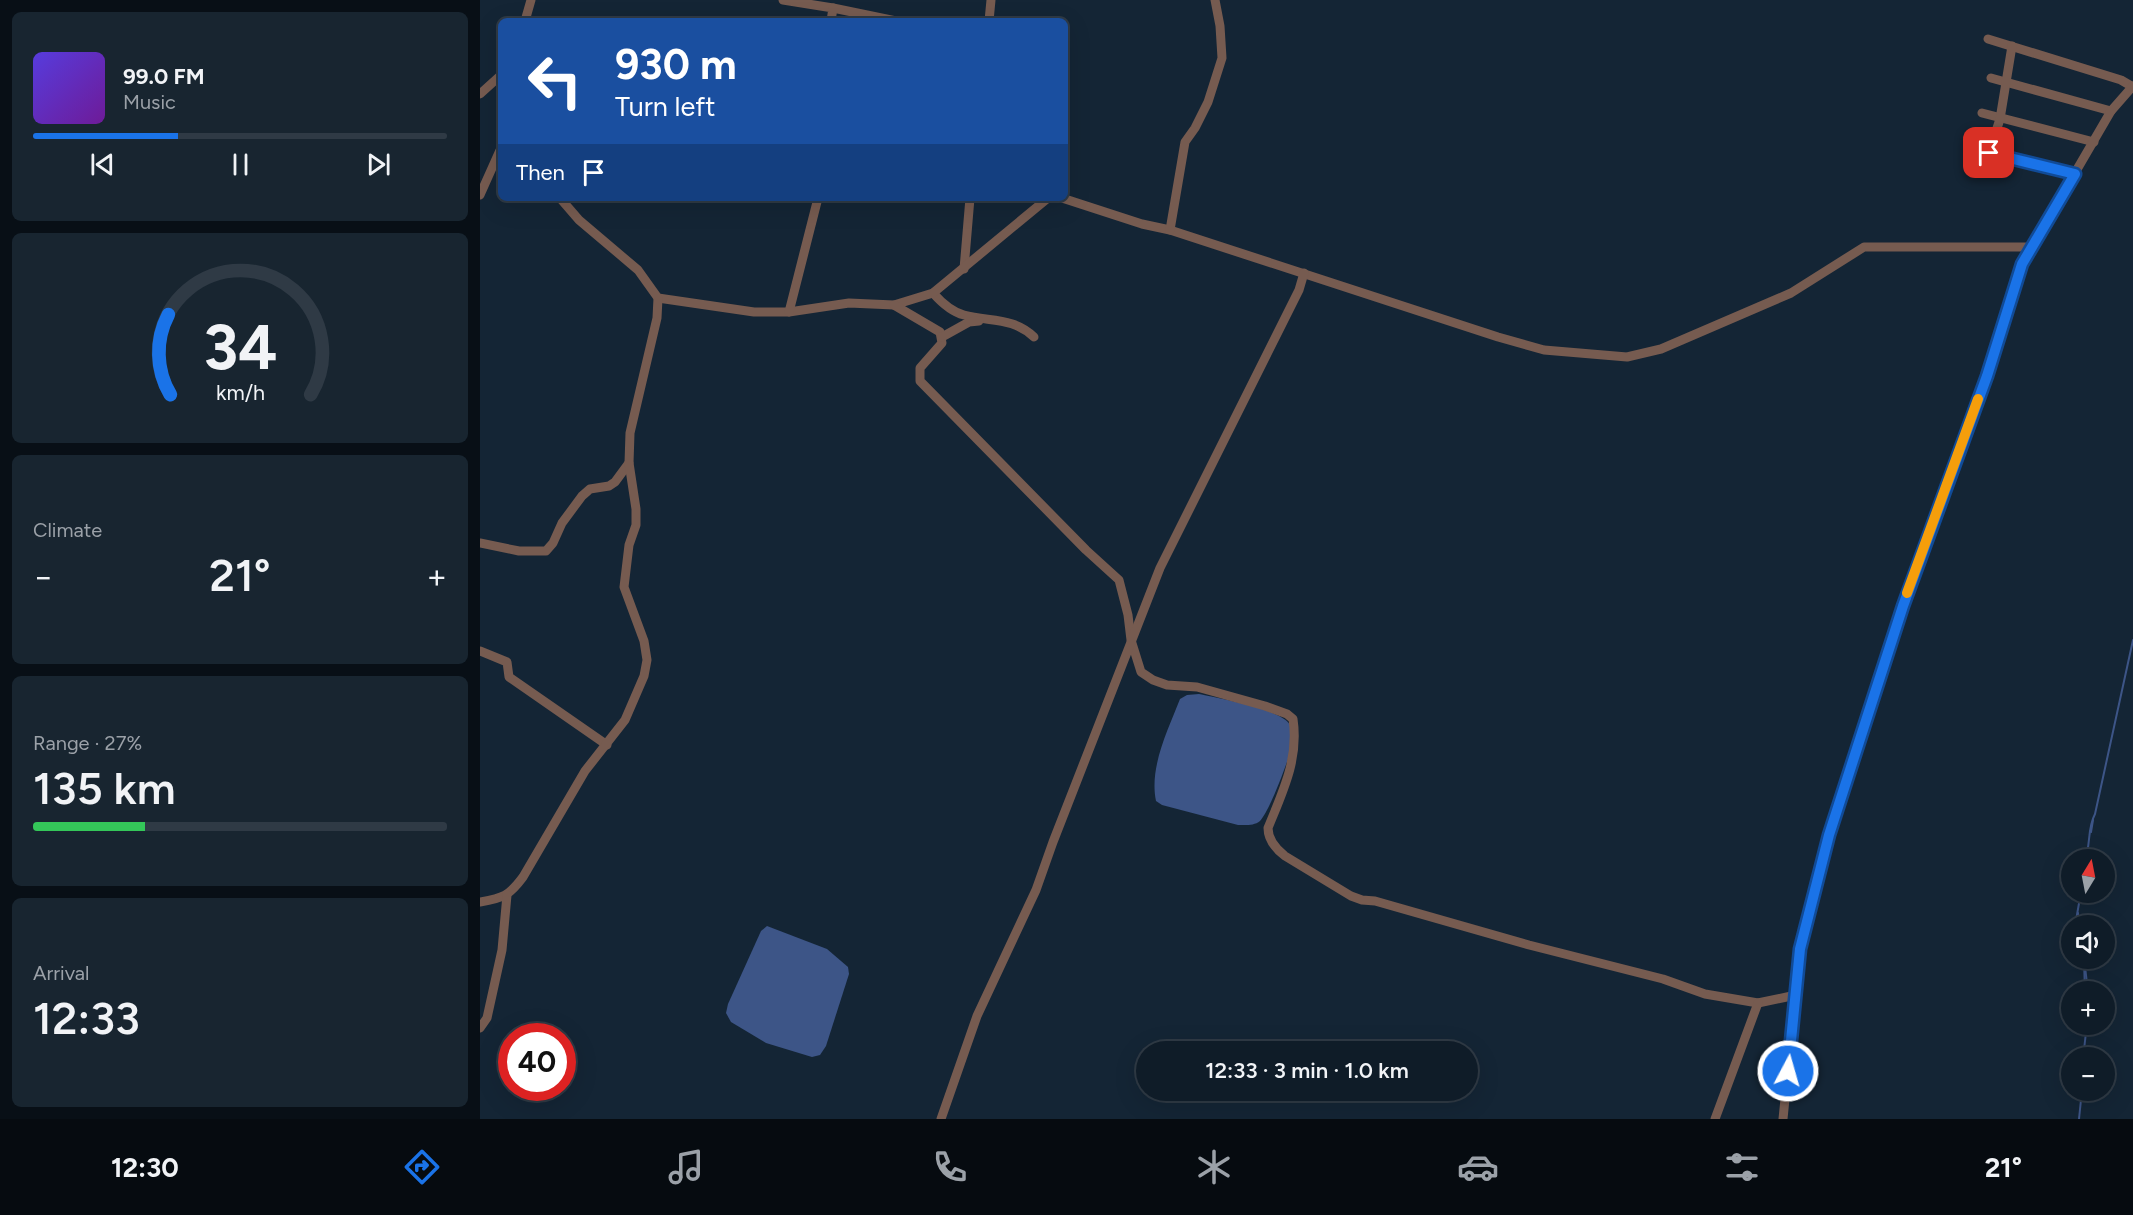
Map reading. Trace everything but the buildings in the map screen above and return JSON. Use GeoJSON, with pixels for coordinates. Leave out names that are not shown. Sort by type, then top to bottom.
{"type":"FeatureCollection","features":[{"type":"Feature","properties":{"kind":"street"},"geometry":{"type":"LineString","coordinates":[[526,18],[531,0]]}},
{"type":"Feature","properties":{"kind":"street"},"geometry":{"type":"LineString","coordinates":[[783,0],[881,18]]}},
{"type":"Feature","properties":{"kind":"street"},"geometry":{"type":"LineString","coordinates":[[988,18],[991,0]]}},
{"type":"Feature","properties":{"kind":"street"},"geometry":{"type":"LineString","coordinates":[[1170,230],[1185,142],[1208,102],[1222,58],[1220,26],[1215,0]]}},
{"type":"Feature","properties":{"kind":"street"},"geometry":{"type":"LineString","coordinates":[[831,18],[833,8]]}},
{"type":"Feature","properties":{"kind":"street"},"geometry":{"type":"LineString","coordinates":[[1783,1119],[1800,949],[1829,835],[1903,606],[1987,376],[2022,264],[2111,111],[2133,86],[2121,80],[1988,39]]}},
{"type":"Feature","properties":{"kind":"street"},"geometry":{"type":"LineString","coordinates":[[1989,153],[2000,119],[2012,46]]}},
{"type":"Feature","properties":{"kind":"street"},"geometry":{"type":"LineString","coordinates":[[480,94],[498,78]]}},
{"type":"Feature","properties":{"kind":"street"},"geometry":{"type":"LineString","coordinates":[[1991,78],[2111,111]]}},
{"type":"Feature","properties":{"kind":"street"},"geometry":{"type":"LineString","coordinates":[[1982,113],[2094,142]]}},
{"type":"Feature","properties":{"kind":"street"},"geometry":{"type":"LineString","coordinates":[[1972,148],[2075,174]]}},
{"type":"Feature","properties":{"kind":"street"},"geometry":{"type":"LineString","coordinates":[[480,195],[498,155]]}},
{"type":"Feature","properties":{"kind":"street"},"geometry":{"type":"LineString","coordinates":[[1068,200],[1142,224],[1170,230],[1498,337],[1545,350],[1627,357],[1661,349],[1791,293],[1864,247],[2032,247]]}},
{"type":"Feature","properties":{"kind":"street"},"geometry":{"type":"LineString","coordinates":[[480,902],[503,898],[523,877],[585,771],[625,720],[633,705],[647,660],[644,641],[624,587],[627,554],[636,517],[629,463],[630,433],[657,318],[658,298],[638,270],[579,220],[563,201]]}},
{"type":"Feature","properties":{"kind":"street"},"geometry":{"type":"LineString","coordinates":[[789,312],[817,201]]}},
{"type":"Feature","properties":{"kind":"street"},"geometry":{"type":"LineString","coordinates":[[964,269],[970,201]]}},
{"type":"Feature","properties":{"kind":"street"},"geometry":{"type":"LineString","coordinates":[[658,298],[754,312],[789,312],[849,303],[894,305],[933,293],[1043,201]]}},
{"type":"Feature","properties":{"kind":"street"},"geometry":{"type":"LineString","coordinates":[[941,1119],[976,1016],[1036,890],[1160,568],[1293,301],[1304,273]]}},
{"type":"Feature","properties":{"kind":"street"},"geometry":{"type":"LineString","coordinates":[[933,293],[951,309],[963,315],[997,319],[1029,328],[1034,337]]}},
{"type":"Feature","properties":{"kind":"street"},"geometry":{"type":"LineString","coordinates":[[894,305],[940,332],[942,337],[942,343],[920,368],[920,381],[1086,550],[1119,580],[1128,615],[1131,640],[1141,672],[1167,685],[1197,687],[1265,706],[1293,718],[1295,745],[1286,789],[1268,832],[1275,848],[1285,856],[1352,897],[1375,901],[1529,945],[1663,979],[1705,994],[1758,1003],[1796,995]]}},
{"type":"Feature","properties":{"kind":"street"},"geometry":{"type":"LineString","coordinates":[[942,337],[969,322],[997,319]]}},
{"type":"Feature","properties":{"kind":"street"},"geometry":{"type":"LineString","coordinates":[[480,543],[519,551],[546,551],[562,523],[582,496],[590,489],[609,486],[615,482],[629,463]]}},
{"type":"Feature","properties":{"kind":"street"},"geometry":{"type":"LineString","coordinates":[[480,651],[507,662],[509,677],[607,745]]}},
{"type":"Feature","properties":{"kind":"street"},"geometry":{"type":"LineString","coordinates":[[480,1028],[487,1018],[502,950],[507,895]]}},
{"type":"Feature","properties":{"kind":"street"},"geometry":{"type":"LineString","coordinates":[[1715,1119],[1758,1003]]}},
{"type":"Feature","properties":{"kind":"water"},"geometry":{"type":"Polygon","coordinates":[[[1199,694],[1262,709],[1285,719],[1290,725],[1292,742],[1290,753],[1268,808],[1258,823],[1238,825],[1162,805],[1156,801],[1157,762],[1170,723],[1180,699],[1187,695],[1199,694]]]}},
{"type":"Feature","properties":{"kind":"water"},"geometry":{"type":"Polygon","coordinates":[[[767,926],[827,949],[848,967],[849,974],[826,1046],[820,1055],[812,1057],[766,1043],[731,1022],[726,1013],[761,931],[767,926]]]}},
{"type":"Feature","properties":{"kind":"waterway"},"geometry":{"type":"LineString","coordinates":[[2088,849],[2091,825],[2133,640]]}},
{"type":"Feature","properties":{"kind":"waterway"},"geometry":{"type":"LineString","coordinates":[[2091,832],[2093,820]]}},
{"type":"Feature","properties":{"kind":"waterway"},"geometry":{"type":"LineString","coordinates":[[2077,915],[2079,903]]}},
{"type":"Feature","properties":{"kind":"waterway"},"geometry":{"type":"LineString","coordinates":[[2084,969],[2085,981]]}},
{"type":"Feature","properties":{"kind":"waterway"},"geometry":{"type":"LineString","coordinates":[[2085,969],[2087,981]]}},
{"type":"Feature","properties":{"kind":"waterway"},"geometry":{"type":"LineString","coordinates":[[2084,1047],[2086,1035]]}},
{"type":"Feature","properties":{"kind":"waterway"},"geometry":{"type":"LineString","coordinates":[[2079,1119],[2081,1101]]}},
{"type":"Feature","properties":{"kind":"slow traffic"},"geometry":{"type":"LineString","coordinates":[[1907,593],[1978,399]]}},
{"type":"Feature","properties":{"kind":"route"},"geometry":{"type":"LineString","coordinates":[[1788,1071],[1800,949],[1829,835],[1903,606],[1987,376],[2022,264],[2075,174],[1989,153]]}}]}
